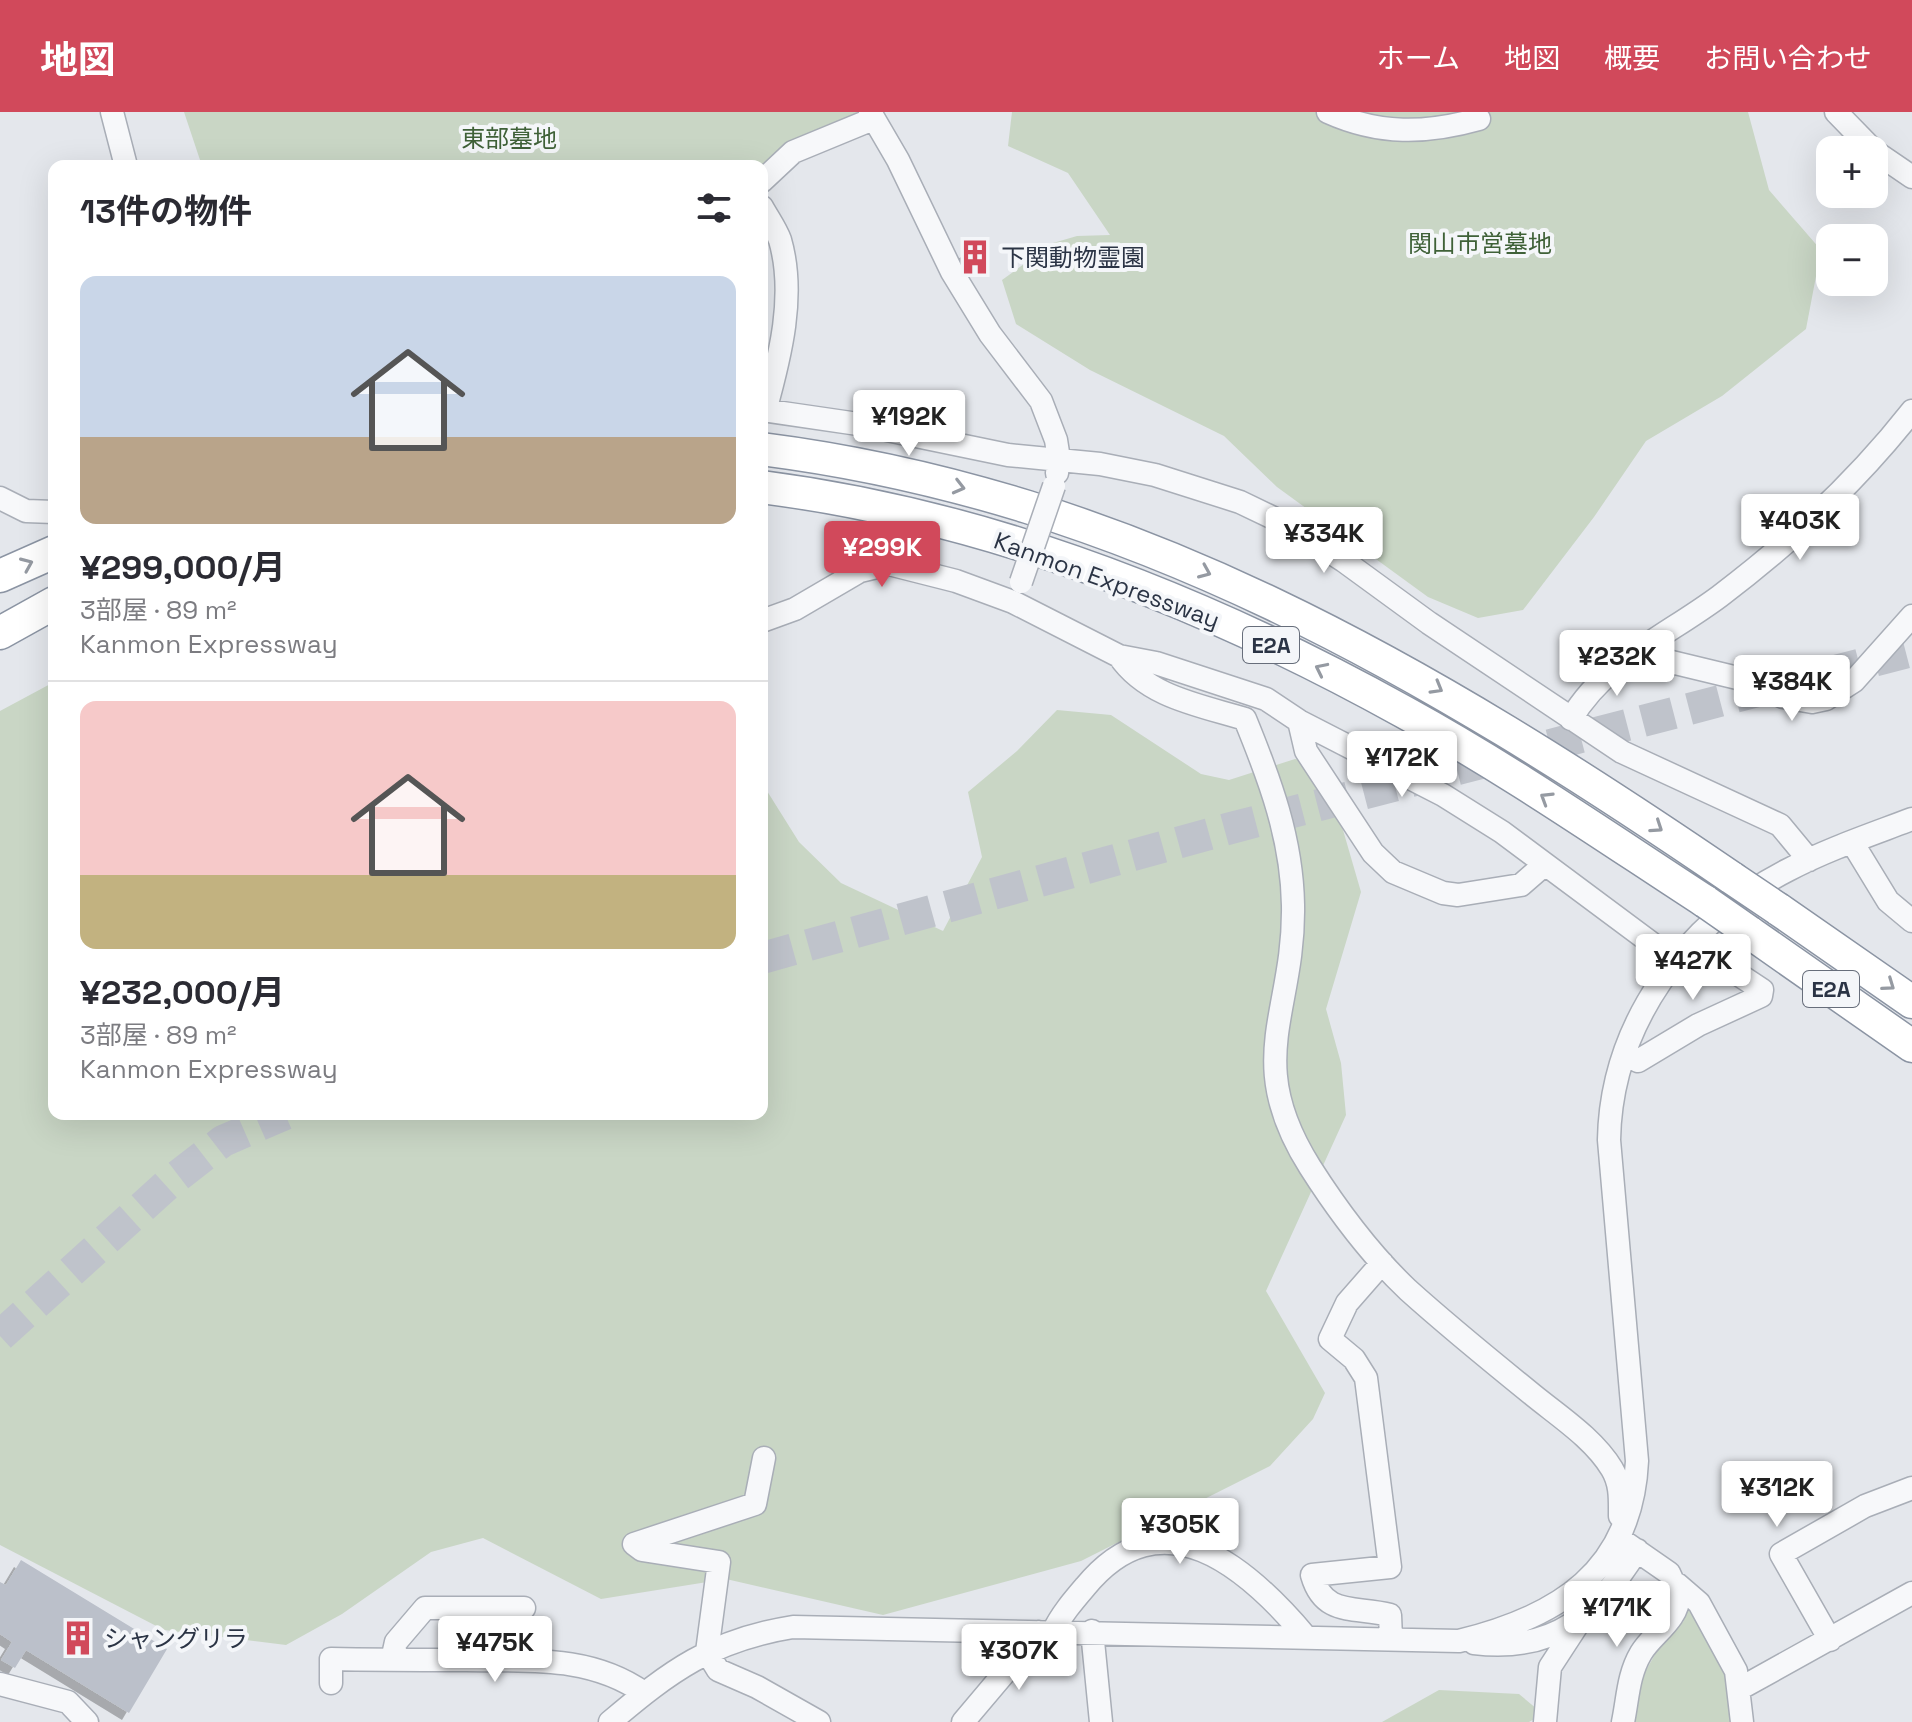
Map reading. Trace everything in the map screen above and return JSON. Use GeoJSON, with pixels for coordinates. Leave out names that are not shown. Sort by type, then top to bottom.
{"type":"FeatureCollection","features":[{"type":"Feature","properties":{"kind":"highway","name":"Kanmon Expressway"},"geometry":{"type":"LineString","coordinates":[[768,450],[913,475],[1005,499],[1089,526],[1246,590],[1423,680],[1504,727],[1912,1002]]}},
{"type":"Feature","properties":{"kind":"highway","name":"Kanmon Expressway"},"geometry":{"type":"LineString","coordinates":[[777,489],[897,512],[992,537],[1135,584],[1227,624],[1404,712],[1706,902],[1912,1046]]}},
{"type":"Feature","properties":{"kind":"highway"},"geometry":{"type":"LineString","coordinates":[[0,576],[48,555]]}},
{"type":"Feature","properties":{"kind":"highway"},"geometry":{"type":"LineString","coordinates":[[0,620],[48,599]]}},
{"type":"Feature","properties":{"kind":"highway"},"geometry":{"type":"LineString","coordinates":[[0,633],[48,606]]}},
{"type":"Feature","properties":{"kind":"street"},"geometry":{"type":"LineString","coordinates":[[112,112],[124,160]]}},
{"type":"Feature","properties":{"kind":"street"},"geometry":{"type":"LineString","coordinates":[[1328,112],[1350,122],[1405,131],[1444,129],[1479,119]]}},
{"type":"Feature","properties":{"kind":"street"},"geometry":{"type":"LineString","coordinates":[[1836,112],[1859,136]]}},
{"type":"Feature","properties":{"kind":"street"},"geometry":{"type":"LineString","coordinates":[[768,175],[793,152],[872,116],[898,160],[952,272],[990,334],[1041,401],[1056,440],[1059,459],[1054,486],[1017,592]]}},
{"type":"Feature","properties":{"kind":"street"},"geometry":{"type":"LineString","coordinates":[[1888,161],[1912,177]]}},
{"type":"Feature","properties":{"kind":"street"},"geometry":{"type":"LineString","coordinates":[[768,217],[779,236],[785,297],[784,331],[768,394]]}},
{"type":"Feature","properties":{"kind":"street"},"geometry":{"type":"LineString","coordinates":[[768,411],[858,424],[1008,455],[1059,459],[1188,484],[1288,525],[1622,752],[1780,825],[1809,860]]}},
{"type":"Feature","properties":{"kind":"street"},"geometry":{"type":"LineString","coordinates":[[1571,719],[1582,700],[1634,653],[1715,600],[1777,552],[1881,448],[1912,411]]}},
{"type":"Feature","properties":{"kind":"street"},"geometry":{"type":"LineString","coordinates":[[0,498],[26,511],[48,512]]}},
{"type":"Feature","properties":{"kind":"street"},"geometry":{"type":"LineString","coordinates":[[768,619],[795,609],[860,571],[889,564],[1017,592],[1119,656],[1156,663],[1252,693],[1299,721],[1443,795],[1502,832],[1544,865],[1582,889],[1674,960]]}},
{"type":"Feature","properties":{"kind":"street"},"geometry":{"type":"LineString","coordinates":[[1634,653],[1750,681],[1783,697],[1812,702],[1826,699],[1854,681],[1912,616]]}},
{"type":"Feature","properties":{"kind":"street"},"geometry":{"type":"LineString","coordinates":[[1119,656],[1133,676],[1162,693],[1245,719],[1280,812],[1292,885],[1291,941],[1274,1042],[1277,1091],[1288,1127],[1309,1165],[1343,1216],[1408,1289],[1596,1449],[1620,1485],[1628,1544]]}},
{"type":"Feature","properties":{"kind":"street"},"geometry":{"type":"LineString","coordinates":[[1299,721],[1306,751],[1373,853],[1393,872],[1443,893],[1458,895],[1521,885],[1544,865]]}},
{"type":"Feature","properties":{"kind":"street"},"geometry":{"type":"LineString","coordinates":[[1545,1722],[1550,1667],[1581,1620],[1605,1596],[1628,1544],[1637,1461],[1611,1189],[1609,1121],[1628,1040],[1674,960],[1750,893],[1809,860],[1912,819]]}},
{"type":"Feature","properties":{"kind":"street"},"geometry":{"type":"LineString","coordinates":[[1852,842],[1888,901],[1912,921]]}},
{"type":"Feature","properties":{"kind":"street"},"geometry":{"type":"LineString","coordinates":[[1638,1061],[1698,1025],[1761,996],[1762,990],[1691,943]]}},
{"type":"Feature","properties":{"kind":"street"},"geometry":{"type":"LineString","coordinates":[[1382,1263],[1347,1303],[1330,1339],[1354,1359],[1366,1378],[1375,1456],[1383,1489],[1390,1567],[1312,1575],[1317,1593],[1329,1604],[1390,1615],[1391,1638]]}},
{"type":"Feature","properties":{"kind":"street"},"geometry":{"type":"LineString","coordinates":[[764,1458],[755,1504],[634,1544],[642,1550],[719,1562],[707,1652],[718,1670],[757,1687],[819,1722]]}},
{"type":"Feature","properties":{"kind":"street"},"geometry":{"type":"LineString","coordinates":[[1830,1640],[1781,1554],[1865,1506],[1912,1488]]}},
{"type":"Feature","properties":{"kind":"street"},"geometry":{"type":"LineString","coordinates":[[963,1722],[1110,1561],[1138,1546],[1167,1541],[1194,1545],[1206,1551],[1274,1600],[1306,1637]]}},
{"type":"Feature","properties":{"kind":"street"},"geometry":{"type":"LineString","coordinates":[[1628,1544],[1656,1561],[1678,1594],[1699,1603],[1736,1671],[1741,1688],[1742,1722]]}},
{"type":"Feature","properties":{"kind":"street"},"geometry":{"type":"LineString","coordinates":[[1459,1641],[1496,1632],[1546,1612],[1628,1544]]}},
{"type":"Feature","properties":{"kind":"street"},"geometry":{"type":"LineString","coordinates":[[1741,1688],[1912,1593]]}},
{"type":"Feature","properties":{"kind":"street"},"geometry":{"type":"LineString","coordinates":[[1623,1722],[1635,1665],[1678,1594]]}},
{"type":"Feature","properties":{"kind":"street"},"geometry":{"type":"LineString","coordinates":[[392,1660],[396,1642],[425,1608],[524,1608]]}},
{"type":"Feature","properties":{"kind":"street"},"geometry":{"type":"LineString","coordinates":[[610,1722],[683,1663],[755,1635],[808,1625],[1391,1638],[1509,1646],[1530,1644],[1581,1620]]}},
{"type":"Feature","properties":{"kind":"street"},"geometry":{"type":"LineString","coordinates":[[1092,1631],[1101,1722]]}},
{"type":"Feature","properties":{"kind":"street"},"geometry":{"type":"LineString","coordinates":[[331,1683],[331,1659],[549,1660],[606,1673],[644,1693]]}},
{"type":"Feature","properties":{"kind":"street"},"geometry":{"type":"LineString","coordinates":[[0,1684],[68,1702],[87,1722]]}},
{"type":"Feature","properties":{"kind":"green space","name":"東部墓地"},"geometry":{"type":"Polygon","coordinates":[[[184,112],[857,112],[857,117],[768,163],[768,160],[200,160],[184,112]]]}},
{"type":"Feature","properties":{"kind":"green space","name":"関山市営墓地"},"geometry":{"type":"Polygon","coordinates":[[[1012,112],[1748,112],[1769,190],[1816,244],[1816,276],[1806,329],[1722,396],[1646,441],[1594,517],[1523,610],[1478,618],[1428,597],[1277,487],[1224,436],[1090,370],[1016,324],[1002,280],[1053,243],[1077,236],[1110,235],[1068,173],[1008,146],[1012,112]]]}},
{"type":"Feature","properties":{"kind":"green space"},"geometry":{"type":"Polygon","coordinates":[[[48,685],[48,1120],[768,1120],[768,793],[799,842],[841,883],[943,931],[982,857],[968,792],[1017,751],[1057,710],[1111,715],[1201,774],[1229,780],[1295,759],[1310,761],[1343,830],[1361,892],[1326,1009],[1341,1063],[1346,1115],[1266,1291],[1325,1393],[1313,1419],[1270,1466],[1081,1561],[883,1615],[726,1579],[601,1599],[483,1538],[431,1552],[342,1614],[286,1645],[164,1630],[0,1545],[0,711],[48,685]]]}},
{"type":"Feature","properties":{"kind":"green space"},"geometry":{"type":"Polygon","coordinates":[[[1690,1604],[1726,1669],[1735,1722],[1634,1722],[1640,1681],[1658,1649],[1683,1622],[1690,1604]]]}},
{"type":"Feature","properties":{"kind":"green space"},"geometry":{"type":"Polygon","coordinates":[[[1439,1690],[1519,1694],[1543,1714],[1529,1722],[1382,1722],[1439,1690]]]}},
{"type":"Feature","properties":{"kind":"building","name":"下関動物霊園"},"geometry":{"type":"Polygon","coordinates":[[[977,245],[987,262],[974,270],[963,253],[977,245]]]}},
{"type":"Feature","properties":{"kind":"building","name":"シャングリラ"},"geometry":{"type":"Polygon","coordinates":[[[21,1560],[167,1649],[129,1713],[26,1650],[15,1668],[1,1660],[12,1642],[0,1634],[0,1582],[6,1585],[21,1560]]]}},
{"type":"Feature","properties":{"kind":"tunnel"},"geometry":{"type":"LineString","coordinates":[[768,956],[1231,828],[1912,651]]}},
{"type":"Feature","properties":{"kind":"tunnel"},"geometry":{"type":"LineString","coordinates":[[0,1336],[170,1182],[223,1141],[271,1120]]}},
{"type":"Feature","properties":{"kind":"place","name":"下関動物霊園"},"geometry":{"type":"Point","coordinates":[975,257]}},
{"type":"Feature","properties":{"kind":"place","name":"シャングリラ"},"geometry":{"type":"Point","coordinates":[78,1638]}}]}
